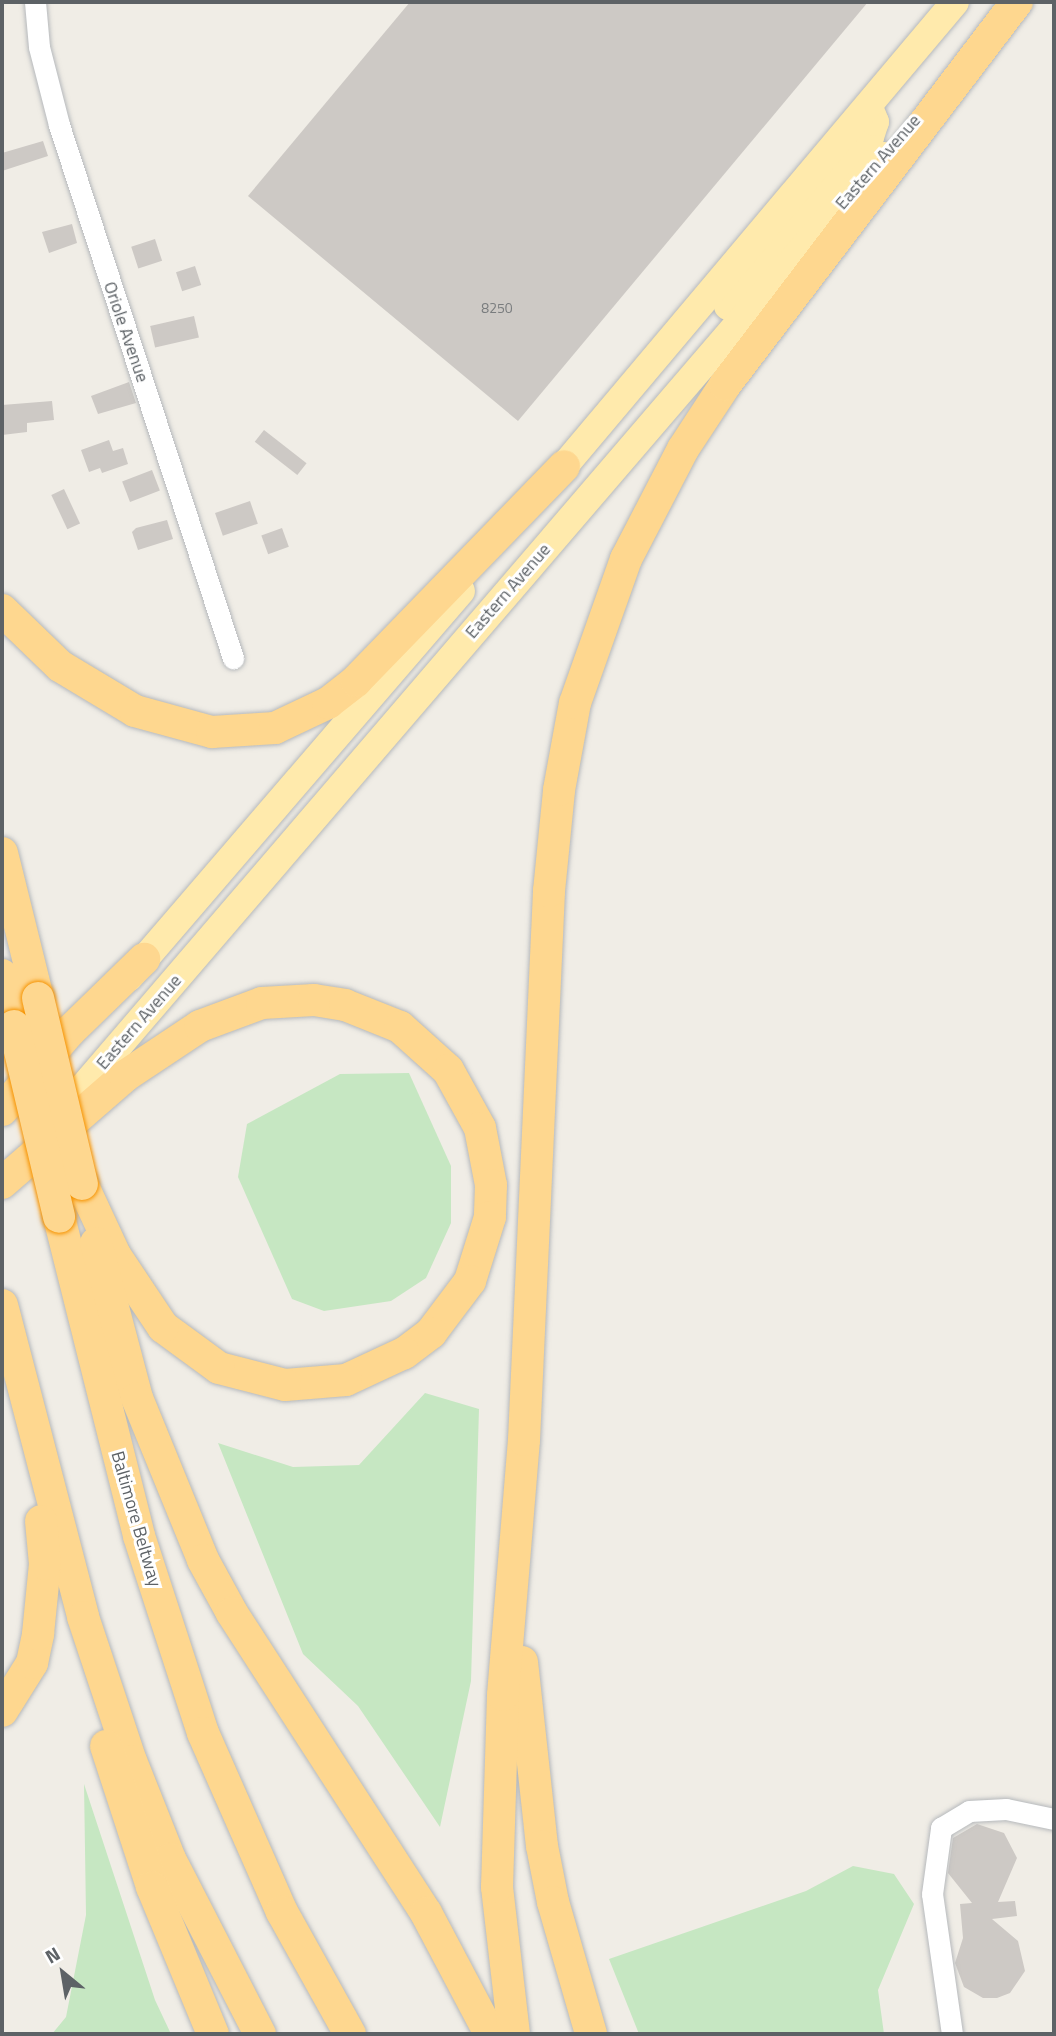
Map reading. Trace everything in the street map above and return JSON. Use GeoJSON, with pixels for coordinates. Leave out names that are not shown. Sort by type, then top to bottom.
{"type":"FeatureCollection","features":[{"type":"Feature","properties":{"kind":"highway"},"geometry":{"type":"LineString","coordinates":[[514,2034],[501,1944],[498,1833],[503,1695],[524,1440],[553,839],[566,746],[586,666],[626,559],[683,449],[725,385],[1016,2]]}},
{"type":"Feature","properties":{"kind":"highway"},"geometry":{"type":"LineString","coordinates":[[2,611],[60,666],[135,710],[212,732],[275,729],[328,703],[356,681],[564,466]]}},
{"type":"Feature","properties":{"kind":"highway"},"geometry":{"type":"LineString","coordinates":[[2,853],[137,1398],[204,1560],[232,1614],[426,1913],[490,2034]]}},
{"type":"Feature","properties":{"kind":"highway"},"geometry":{"type":"LineString","coordinates":[[2,1110],[69,1032],[144,959]]}},
{"type":"Feature","properties":{"kind":"highway","name":"Baltimore Beltway"},"geometry":{"type":"LineString","coordinates":[[2,975],[139,1536],[203,1733],[282,1912],[350,2034]]}},
{"type":"Feature","properties":{"kind":"highway"},"geometry":{"type":"LineString","coordinates":[[3,1181],[125,1076],[200,1026],[262,1003],[314,1000],[345,1005],[400,1027],[448,1070],[480,1128],[491,1185],[490,1217],[470,1282],[430,1333],[404,1353],[346,1380],[285,1385],[219,1368],[163,1327],[115,1255],[82,1184]]}},
{"type":"Feature","properties":{"kind":"highway"},"geometry":{"type":"LineString","coordinates":[[2,1306],[33,1436],[83,1617],[131,1761],[170,1859],[260,2034]]}},
{"type":"Feature","properties":{"kind":"highway"},"geometry":{"type":"LineString","coordinates":[[2,1316],[17,1371]]}},
{"type":"Feature","properties":{"kind":"highway"},"geometry":{"type":"LineString","coordinates":[[2,1712],[32,1662],[44,1602],[45,1564],[33,1436]]}},
{"type":"Feature","properties":{"kind":"highway"},"geometry":{"type":"LineString","coordinates":[[524,1440],[522,1682],[533,1792],[553,1902],[591,2034]]}},
{"type":"Feature","properties":{"kind":"highway"},"geometry":{"type":"LineString","coordinates":[[83,1617],[111,1769],[152,1887],[213,2034]]}},
{"type":"Feature","properties":{"kind":"main road","name":"Eastern Avenue"},"geometry":{"type":"LineString","coordinates":[[2,1129],[144,959],[365,707],[955,2]]}},
{"type":"Feature","properties":{"kind":"main road","name":"Eastern Avenue"},"geometry":{"type":"LineString","coordinates":[[3,1181],[1016,2]]}},
{"type":"Feature","properties":{"kind":"main road"},"geometry":{"type":"LineString","coordinates":[[577,511],[607,454],[870,137],[875,122],[869,107]]}},
{"type":"Feature","properties":{"kind":"street","name":"Oriole Avenue"},"geometry":{"type":"LineString","coordinates":[[35,2],[39,47],[66,150],[233,657]]}},
{"type":"Feature","properties":{"kind":"street"},"geometry":{"type":"LineString","coordinates":[[952,2034],[932,1894],[941,1828],[969,1811],[1006,1809],[1054,1819]]}},
{"type":"Feature","properties":{"kind":"green space"},"geometry":{"type":"Polygon","coordinates":[[[409,1073],[451,1166],[451,1223],[426,1278],[391,1301],[324,1311],[292,1299],[238,1177],[247,1124],[340,1074],[409,1073]]]}},
{"type":"Feature","properties":{"kind":"green space"},"geometry":{"type":"Polygon","coordinates":[[[425,1393],[479,1409],[471,1681],[440,1827],[358,1706],[303,1654],[218,1443],[293,1467],[359,1465],[425,1393]]]}},
{"type":"Feature","properties":{"kind":"green space"},"geometry":{"type":"Polygon","coordinates":[[[84,1784],[155,2000],[171,2034],[52,2034],[66,2017],[86,1915],[84,1784]]]}},
{"type":"Feature","properties":{"kind":"green space"},"geometry":{"type":"Polygon","coordinates":[[[853,1866],[894,1874],[914,1904],[878,1990],[884,2034],[639,2034],[609,1959],[806,1891],[853,1866]]]}},
{"type":"Feature","properties":{"kind":"building"},"geometry":{"type":"Polygon","coordinates":[[[410,2],[868,2],[518,421],[248,196],[410,2]]]}},
{"type":"Feature","properties":{"kind":"building"},"geometry":{"type":"Polygon","coordinates":[[[43,141],[48,156],[2,171],[2,153],[43,141]]]}},
{"type":"Feature","properties":{"kind":"building"},"geometry":{"type":"Polygon","coordinates":[[[72,224],[77,243],[49,253],[42,232],[72,224]]]}},
{"type":"Feature","properties":{"kind":"building"},"geometry":{"type":"Polygon","coordinates":[[[155,239],[162,261],[138,269],[131,247],[155,239]]]}},
{"type":"Feature","properties":{"kind":"building"},"geometry":{"type":"Polygon","coordinates":[[[195,266],[201,285],[182,291],[176,272],[195,266]]]}},
{"type":"Feature","properties":{"kind":"building"},"geometry":{"type":"Polygon","coordinates":[[[194,316],[199,337],[155,348],[150,326],[194,316]]]}},
{"type":"Feature","properties":{"kind":"building"},"geometry":{"type":"Polygon","coordinates":[[[129,382],[136,403],[98,414],[91,396],[129,382]]]}},
{"type":"Feature","properties":{"kind":"building"},"geometry":{"type":"Polygon","coordinates":[[[52,401],[54,420],[27,423],[27,432],[2,435],[2,405],[52,401]]]}},
{"type":"Feature","properties":{"kind":"building"},"geometry":{"type":"Polygon","coordinates":[[[264,430],[307,463],[297,475],[255,442],[264,430]]]}},
{"type":"Feature","properties":{"kind":"building"},"geometry":{"type":"Polygon","coordinates":[[[109,440],[113,451],[123,448],[128,464],[102,473],[100,468],[89,472],[81,450],[109,440]]]}},
{"type":"Feature","properties":{"kind":"building"},"geometry":{"type":"Polygon","coordinates":[[[152,470],[160,491],[130,502],[122,481],[152,470]]]}},
{"type":"Feature","properties":{"kind":"building"},"geometry":{"type":"Polygon","coordinates":[[[64,489],[80,523],[67,529],[51,495],[64,489]]]}},
{"type":"Feature","properties":{"kind":"building"},"geometry":{"type":"Polygon","coordinates":[[[250,501],[258,524],[223,536],[215,513],[250,501]]]}},
{"type":"Feature","properties":{"kind":"building"},"geometry":{"type":"Polygon","coordinates":[[[167,520],[173,539],[138,550],[132,532],[136,528],[167,520]]]}},
{"type":"Feature","properties":{"kind":"building"},"geometry":{"type":"Polygon","coordinates":[[[282,528],[289,547],[268,554],[261,536],[282,528]]]}},
{"type":"Feature","properties":{"kind":"building"},"geometry":{"type":"Polygon","coordinates":[[[977,1824],[1004,1833],[1017,1858],[998,1902],[1015,1901],[1017,1916],[992,1919],[1018,1941],[1025,1971],[1010,1993],[997,1998],[983,1998],[964,1987],[955,1963],[963,1938],[960,1904],[972,1903],[948,1873],[953,1838],[977,1824]]]}}]}
